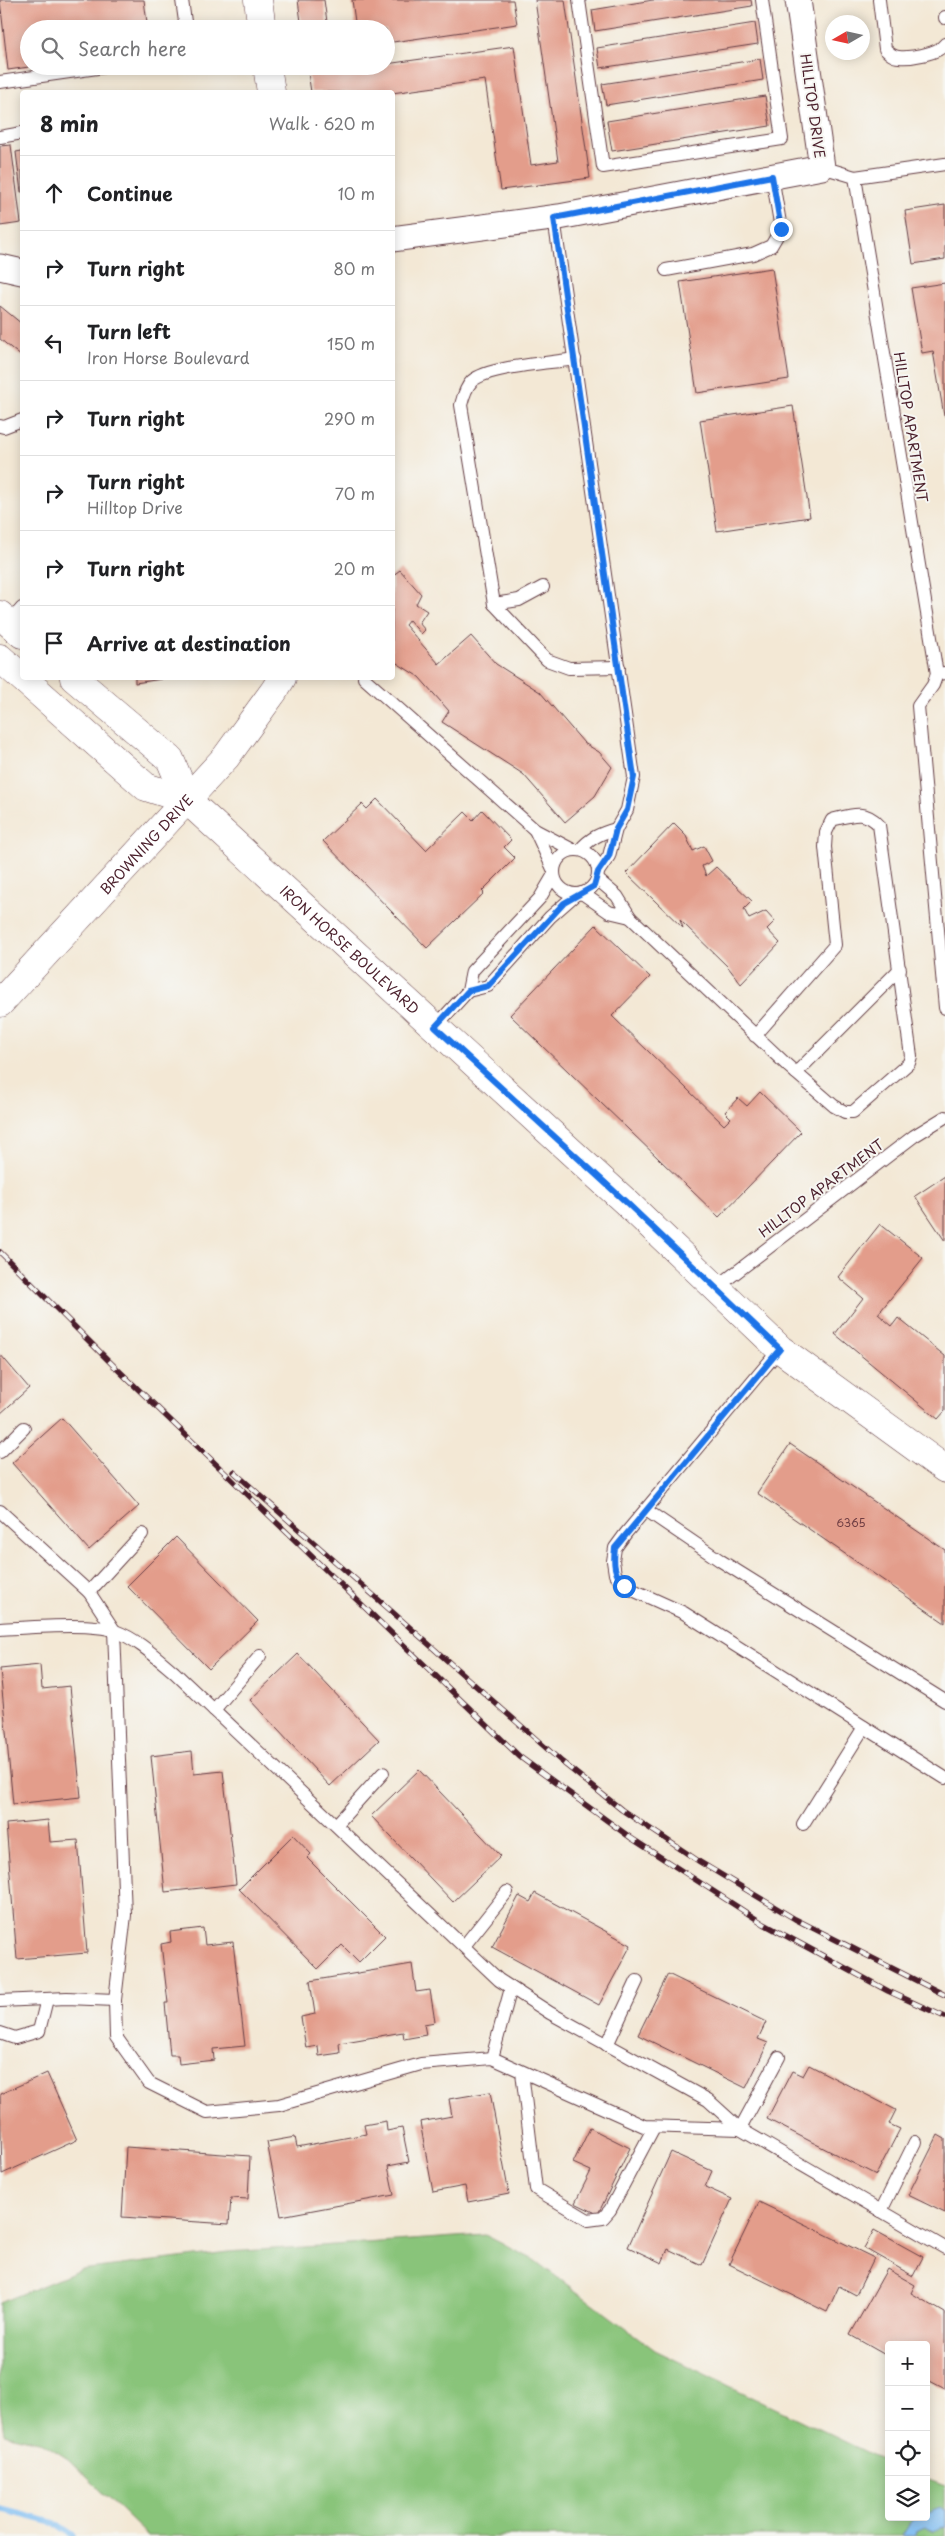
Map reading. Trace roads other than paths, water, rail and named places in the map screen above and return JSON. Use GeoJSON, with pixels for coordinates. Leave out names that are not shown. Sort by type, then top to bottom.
{"type":"FeatureCollection","features":[{"type":"Feature","properties":{"kind":"street"},"geometry":{"type":"LineString","coordinates":[[258,0],[261,20]]}},
{"type":"Feature","properties":{"kind":"street","name":"HILLTOP DRIVE"},"geometry":{"type":"LineString","coordinates":[[395,239],[554,218],[822,167],[798,0]]}},
{"type":"Feature","properties":{"kind":"street"},"geometry":{"type":"LineString","coordinates":[[268,75],[271,90]]}},
{"type":"Feature","properties":{"kind":"street"},"geometry":{"type":"LineString","coordinates":[[0,267],[20,272]]}},
{"type":"Feature","properties":{"kind":"street","name":"IRON HORSE BOULEVARD"},"geometry":{"type":"LineString","coordinates":[[0,658],[20,676]]}},
{"type":"Feature","properties":{"kind":"street","name":"IRON HORSE BOULEVARD"},"geometry":{"type":"LineString","coordinates":[[25,680],[146,787],[187,800],[717,1287],[780,1349],[945,1469]]}},
{"type":"Feature","properties":{"kind":"street","name":"IRON HORSE BOULEVARD"},"geometry":{"type":"LineString","coordinates":[[76,680],[170,759],[187,800]]}},
{"type":"Feature","properties":{"kind":"street","name":"BROWNING DRIVE"},"geometry":{"type":"LineString","coordinates":[[4,990],[226,757],[281,680]]}},
{"type":"Feature","properties":{"kind":"lane"},"geometry":{"type":"LineString","coordinates":[[182,0],[185,20]]}},
{"type":"Feature","properties":{"kind":"lane"},"geometry":{"type":"LineString","coordinates":[[579,0],[603,167],[782,139],[762,0]]}},
{"type":"Feature","properties":{"kind":"lane"},"geometry":{"type":"LineString","coordinates":[[879,0],[885,49],[890,55],[898,57],[937,51],[945,44]]}},
{"type":"Feature","properties":{"kind":"lane"},"geometry":{"type":"LineString","coordinates":[[0,82],[49,75]]}},
{"type":"Feature","properties":{"kind":"lane"},"geometry":{"type":"LineString","coordinates":[[0,137],[20,133]]}},
{"type":"Feature","properties":{"kind":"lane"},"geometry":{"type":"LineString","coordinates":[[822,167],[855,178],[945,164]]}},
{"type":"Feature","properties":{"kind":"lane"},"geometry":{"type":"LineString","coordinates":[[666,270],[753,254],[771,246],[781,229],[772,176]]}},
{"type":"Feature","properties":{"kind":"lane","name":"HILLTOP APARTMENT"},"geometry":{"type":"LineString","coordinates":[[855,178],[941,674]]}},
{"type":"Feature","properties":{"kind":"lane"},"geometry":{"type":"LineString","coordinates":[[468,991],[488,986],[550,917],[579,894],[589,890],[609,856],[616,829],[627,810],[634,777],[554,218]]}},
{"type":"Feature","properties":{"kind":"lane"},"geometry":{"type":"LineString","coordinates":[[575,359],[494,371],[472,381],[465,392],[461,405],[494,604],[547,660],[569,668],[619,667]]}},
{"type":"Feature","properties":{"kind":"lane"},"geometry":{"type":"LineString","coordinates":[[0,426],[4,427],[20,421]]}},
{"type":"Feature","properties":{"kind":"lane"},"geometry":{"type":"LineString","coordinates":[[494,604],[519,600],[543,587]]}},
{"type":"Feature","properties":{"kind":"lane"},"geometry":{"type":"LineString","coordinates":[[941,674],[918,706],[945,1008]]}},
{"type":"Feature","properties":{"kind":"lane"},"geometry":{"type":"LineString","coordinates":[[366,680],[535,830],[593,858],[598,876],[617,896],[630,917],[755,1036],[834,1106],[845,1112],[853,1112],[908,1063],[911,1056],[879,825],[873,818],[864,813],[832,820],[826,832],[825,847],[835,945],[755,1036]]}},
{"type":"Feature","properties":{"kind":"lane"},"geometry":{"type":"LineString","coordinates":[[435,1027],[468,991],[472,971],[540,898],[554,874],[560,857],[576,850],[603,832],[616,829]]}},
{"type":"Feature","properties":{"kind":"lane"},"geometry":{"type":"LineString","coordinates":[[535,830],[562,890],[579,894],[609,912],[630,917]]}},
{"type":"Feature","properties":{"kind":"lane"},"geometry":{"type":"LineString","coordinates":[[796,1073],[900,969]]}},
{"type":"Feature","properties":{"kind":"lane","name":"HILLTOP APARTMENT"},"geometry":{"type":"LineString","coordinates":[[717,1287],[914,1136],[945,1117]]}},
{"type":"Feature","properties":{"kind":"lane"},"geometry":{"type":"LineString","coordinates":[[780,1349],[615,1548],[613,1561],[615,1574],[624,1586],[684,1613],[945,1778]]}},
{"type":"Feature","properties":{"kind":"lane"},"geometry":{"type":"LineString","coordinates":[[0,1452],[24,1428]]}},
{"type":"Feature","properties":{"kind":"lane"},"geometry":{"type":"LineString","coordinates":[[646,1510],[721,1561],[945,1701]]}},
{"type":"Feature","properties":{"kind":"lane"},"geometry":{"type":"LineString","coordinates":[[0,1511],[89,1592],[114,1630],[147,1650],[214,1710],[499,1980],[550,2013],[708,2100],[740,2130],[945,2248]]}},
{"type":"Feature","properties":{"kind":"lane"},"geometry":{"type":"LineString","coordinates":[[89,1592],[142,1534]]}},
{"type":"Feature","properties":{"kind":"lane"},"geometry":{"type":"LineString","coordinates":[[0,1628],[78,1627],[114,1630]]}},
{"type":"Feature","properties":{"kind":"lane"},"geometry":{"type":"LineString","coordinates":[[114,1630],[125,1915],[115,2000],[116,2037],[149,2083],[207,2112],[279,2105],[421,2064],[492,2058],[644,2126],[740,2130]]}},
{"type":"Feature","properties":{"kind":"lane"},"geometry":{"type":"LineString","coordinates":[[214,1710],[260,1656]]}},
{"type":"Feature","properties":{"kind":"lane"},"geometry":{"type":"LineString","coordinates":[[803,1824],[864,1727]]}},
{"type":"Feature","properties":{"kind":"lane"},"geometry":{"type":"LineString","coordinates":[[336,1825],[383,1773]]}},
{"type":"Feature","properties":{"kind":"lane"},"geometry":{"type":"LineString","coordinates":[[464,1946],[507,1892]]}},
{"type":"Feature","properties":{"kind":"lane"},"geometry":{"type":"LineString","coordinates":[[607,2045],[637,1981]]}},
{"type":"Feature","properties":{"kind":"lane"},"geometry":{"type":"LineString","coordinates":[[492,2058],[511,1988]]}},
{"type":"Feature","properties":{"kind":"lane"},"geometry":{"type":"LineString","coordinates":[[0,2001],[47,1999],[115,2000]]}},
{"type":"Feature","properties":{"kind":"lane"},"geometry":{"type":"LineString","coordinates":[[0,2033],[15,2038],[39,2031],[47,1999]]}},
{"type":"Feature","properties":{"kind":"lane"},"geometry":{"type":"LineString","coordinates":[[740,2130],[779,2057]]}},
{"type":"Feature","properties":{"kind":"lane"},"geometry":{"type":"LineString","coordinates":[[522,2072],[536,2189],[588,2220],[603,2218],[610,2210],[654,2127]]}},
{"type":"Feature","properties":{"kind":"lane"},"geometry":{"type":"LineString","coordinates":[[881,2211],[915,2142]]}},
{"type":"Feature","properties":{"kind":"water"},"geometry":{"type":"Polygon","coordinates":[[[941,2508],[945,2511],[945,2528],[934,2531],[925,2527],[918,2530],[914,2536],[902,2536],[911,2521],[930,2521],[930,2512],[941,2508]]]}},
{"type":"Feature","properties":{"kind":"waterway"},"geometry":{"type":"LineString","coordinates":[[0,2509],[54,2523],[73,2536]]}},
{"type":"Feature","properties":{"kind":"railway"},"geometry":{"type":"LineString","coordinates":[[0,1252],[112,1364],[520,1757],[631,1838],[764,1924],[888,1991],[945,2017]]}},
{"type":"Feature","properties":{"kind":"railway"},"geometry":{"type":"LineString","coordinates":[[234,1472],[562,1762],[622,1810],[700,1862],[795,1919],[945,1995]]}}]}
